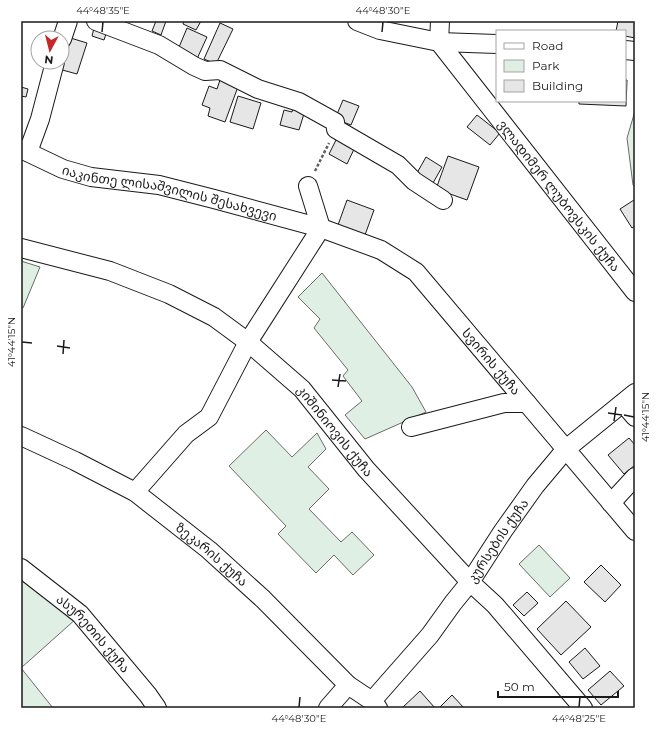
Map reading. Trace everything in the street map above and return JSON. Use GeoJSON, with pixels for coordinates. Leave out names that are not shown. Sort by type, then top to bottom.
{"type":"FeatureCollection","features":[{"type":"Feature","properties":{"kind":"street"},"geometry":{"type":"LineString","coordinates":[[96,21],[159,45],[205,71],[220,70],[258,89],[299,102],[335,122],[336,129],[398,164],[414,181],[443,200]]}},
{"type":"Feature","properties":{"kind":"street"},"geometry":{"type":"LineString","coordinates":[[357,21],[380,30],[439,42],[496,44]]}},
{"type":"Feature","properties":{"kind":"street"},"geometry":{"type":"LineString","coordinates":[[439,42],[440,21]]}},
{"type":"Feature","properties":{"kind":"street","name":"ვლადიმერ ლუბოვსკის ქუჩა"},"geometry":{"type":"LineString","coordinates":[[439,42],[635,292]]}},
{"type":"Feature","properties":{"kind":"street"},"geometry":{"type":"LineString","coordinates":[[24,151],[40,119],[53,70]]}},
{"type":"Feature","properties":{"kind":"street","name":"იაკინთე ლისაშვილის შესახვევი"},"geometry":{"type":"LineString","coordinates":[[24,151],[64,169],[91,177],[159,185],[321,228]]}},
{"type":"Feature","properties":{"kind":"street"},"geometry":{"type":"LineString","coordinates":[[135,492],[186,434],[208,417],[248,342],[321,228],[308,186]]}},
{"type":"Feature","properties":{"kind":"street","name":"სვირის ქუჩა"},"geometry":{"type":"LineString","coordinates":[[321,228],[381,250],[416,272],[635,531]]}},
{"type":"Feature","properties":{"kind":"street","name":"კიშინიოვის ქუჩა"},"geometry":{"type":"LineString","coordinates":[[21,248],[110,271],[169,294],[214,317],[248,342],[302,389],[366,468],[470,582],[495,605],[583,708]]}},
{"type":"Feature","properties":{"kind":"street"},"geometry":{"type":"LineString","coordinates":[[629,398],[635,417]]}},
{"type":"Feature","properties":{"kind":"street","name":"კურსების ქუჩა"},"geometry":{"type":"LineString","coordinates":[[375,704],[470,582],[503,531],[535,486],[566,449],[629,398]]}},
{"type":"Feature","properties":{"kind":"street"},"geometry":{"type":"LineString","coordinates":[[411,427],[504,403],[527,403]]}},
{"type":"Feature","properties":{"kind":"street","name":"ზეკარის ქუჩა"},"geometry":{"type":"LineString","coordinates":[[21,436],[75,461],[135,492],[209,550],[252,589],[348,686],[375,704]]}},
{"type":"Feature","properties":{"kind":"street"},"geometry":{"type":"LineString","coordinates":[[611,503],[635,478]]}},
{"type":"Feature","properties":{"kind":"street","name":"ასურეთის ქუჩა"},"geometry":{"type":"LineString","coordinates":[[21,568],[80,614],[148,695],[157,708]]}},
{"type":"Feature","properties":{"kind":"street"},"geometry":{"type":"LineString","coordinates":[[328,708],[348,686]]}},
{"type":"Feature","properties":{"kind":"path"},"geometry":{"type":"LineString","coordinates":[[308,186],[336,129]]}},
{"type":"Feature","properties":{"kind":"green space"},"geometry":{"type":"Polygon","coordinates":[[[635,111],[635,187],[633,185],[627,138],[635,111]]]}},
{"type":"Feature","properties":{"kind":"green space"},"geometry":{"type":"Polygon","coordinates":[[[21,261],[40,267],[23,308],[21,307],[21,261]]]}},
{"type":"Feature","properties":{"kind":"green space"},"geometry":{"type":"Polygon","coordinates":[[[322,273],[412,387],[426,412],[365,439],[345,415],[362,401],[343,376],[348,370],[314,328],[320,319],[298,297],[322,273]]]}},
{"type":"Feature","properties":{"kind":"green space"},"geometry":{"type":"Polygon","coordinates":[[[266,430],[292,457],[317,433],[326,449],[308,467],[329,489],[309,509],[341,542],[352,532],[374,555],[353,575],[334,555],[316,573],[278,534],[286,526],[229,466],[266,430]]]}},
{"type":"Feature","properties":{"kind":"green space"},"geometry":{"type":"Polygon","coordinates":[[[539,545],[570,578],[550,597],[519,564],[539,545]]]}},
{"type":"Feature","properties":{"kind":"green space"},"geometry":{"type":"Polygon","coordinates":[[[21,574],[77,618],[21,668],[21,574]]]}},
{"type":"Feature","properties":{"kind":"green space"},"geometry":{"type":"Polygon","coordinates":[[[21,668],[53,708],[21,708],[21,668]]]}},
{"type":"Feature","properties":{"kind":"building"},"geometry":{"type":"Polygon","coordinates":[[[156,21],[166,21],[161,35],[152,31],[156,21]]]}},
{"type":"Feature","properties":{"kind":"building"},"geometry":{"type":"Polygon","coordinates":[[[184,21],[201,21],[196,30],[183,24],[184,21]]]}},
{"type":"Feature","properties":{"kind":"building"},"geometry":{"type":"Polygon","coordinates":[[[618,21],[635,21],[635,38],[626,36],[626,30],[616,30],[618,21]]]}},
{"type":"Feature","properties":{"kind":"building"},"geometry":{"type":"Polygon","coordinates":[[[220,23],[233,29],[216,64],[204,59],[220,23]]]}},
{"type":"Feature","properties":{"kind":"building"},"geometry":{"type":"Polygon","coordinates":[[[95,24],[108,28],[104,40],[92,36],[95,24]]]}},
{"type":"Feature","properties":{"kind":"building"},"geometry":{"type":"Polygon","coordinates":[[[187,28],[207,37],[196,61],[177,52],[187,28]]]}},
{"type":"Feature","properties":{"kind":"building"},"geometry":{"type":"Polygon","coordinates":[[[70,38],[87,43],[77,74],[62,70],[70,70],[70,38]]]}},
{"type":"Feature","properties":{"kind":"building"},"geometry":{"type":"Polygon","coordinates":[[[221,77],[239,84],[225,122],[208,116],[210,108],[202,105],[209,86],[217,89],[221,77]]]}},
{"type":"Feature","properties":{"kind":"building"},"geometry":{"type":"Polygon","coordinates":[[[627,80],[626,106],[579,104],[579,102],[626,102],[627,80]]]}},
{"type":"Feature","properties":{"kind":"building"},"geometry":{"type":"Polygon","coordinates":[[[21,87],[28,89],[26,97],[21,96],[21,87]]]}},
{"type":"Feature","properties":{"kind":"building"},"geometry":{"type":"Polygon","coordinates":[[[238,96],[261,103],[253,129],[230,122],[238,96]]]}},
{"type":"Feature","properties":{"kind":"building"},"geometry":{"type":"Polygon","coordinates":[[[343,100],[359,106],[351,125],[335,119],[343,100]]]}},
{"type":"Feature","properties":{"kind":"building"},"geometry":{"type":"Polygon","coordinates":[[[294,104],[306,107],[299,130],[280,125],[284,110],[292,112],[294,104]]]}},
{"type":"Feature","properties":{"kind":"building"},"geometry":{"type":"Polygon","coordinates":[[[477,115],[500,133],[490,145],[467,127],[477,115]]]}},
{"type":"Feature","properties":{"kind":"building"},"geometry":{"type":"Polygon","coordinates":[[[338,136],[356,145],[347,164],[329,154],[338,136]]]}},
{"type":"Feature","properties":{"kind":"building"},"geometry":{"type":"Polygon","coordinates":[[[448,156],[479,167],[467,200],[436,189],[448,156]]]}},
{"type":"Feature","properties":{"kind":"building"},"geometry":{"type":"Polygon","coordinates":[[[426,157],[442,167],[433,183],[417,173],[426,157]]]}},
{"type":"Feature","properties":{"kind":"building"},"geometry":{"type":"Polygon","coordinates":[[[347,200],[374,210],[365,235],[338,225],[347,200]]]}},
{"type":"Feature","properties":{"kind":"building"},"geometry":{"type":"Polygon","coordinates":[[[634,200],[635,226],[632,228],[620,209],[634,200]]]}},
{"type":"Feature","properties":{"kind":"building"},"geometry":{"type":"Polygon","coordinates":[[[629,438],[635,445],[635,465],[624,474],[608,455],[629,438]]]}},
{"type":"Feature","properties":{"kind":"building"},"geometry":{"type":"Polygon","coordinates":[[[601,565],[621,585],[605,602],[584,582],[601,565]]]}},
{"type":"Feature","properties":{"kind":"building"},"geometry":{"type":"Polygon","coordinates":[[[527,592],[538,603],[524,616],[513,605],[527,592]]]}},
{"type":"Feature","properties":{"kind":"building"},"geometry":{"type":"Polygon","coordinates":[[[566,601],[591,627],[561,655],[537,629],[566,601]]]}},
{"type":"Feature","properties":{"kind":"building"},"geometry":{"type":"Polygon","coordinates":[[[585,648],[600,666],[583,679],[569,662],[585,648]]]}},
{"type":"Feature","properties":{"kind":"building"},"geometry":{"type":"Polygon","coordinates":[[[610,671],[624,686],[601,705],[588,690],[610,671]]]}},
{"type":"Feature","properties":{"kind":"building"},"geometry":{"type":"Polygon","coordinates":[[[420,691],[435,708],[402,708],[420,691]]]}},
{"type":"Feature","properties":{"kind":"building"},"geometry":{"type":"Polygon","coordinates":[[[452,695],[464,708],[439,708],[452,695]]]}}]}
